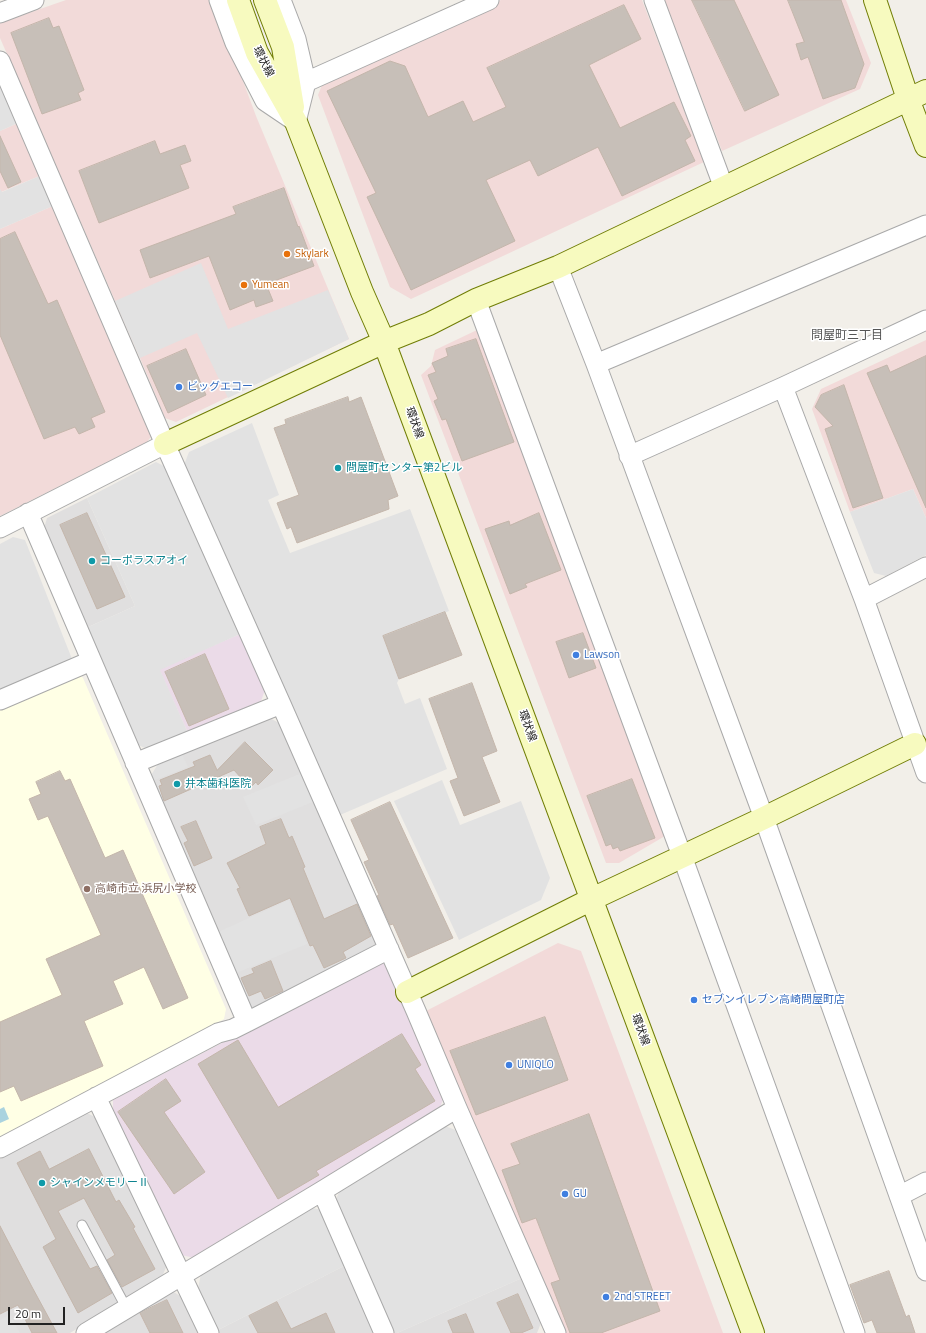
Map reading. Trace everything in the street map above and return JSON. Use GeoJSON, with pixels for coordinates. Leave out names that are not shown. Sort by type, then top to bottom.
{"type":"FeatureCollection","features":[{"type":"Feature","properties":{"kind":"street"},"geometry":{"type":"LineString","coordinates":[[0,13],[34,0]]}},
{"type":"Feature","properties":{"kind":"street"},"geometry":{"type":"LineString","coordinates":[[219,0],[235,43],[265,101],[296,122],[306,82],[296,39],[281,0]]}},
{"type":"Feature","properties":{"kind":"street","name":"環状線"},"geometry":{"type":"LineString","coordinates":[[238,0],[257,53],[296,122],[362,292],[384,342],[753,1333]]}},
{"type":"Feature","properties":{"kind":"street","name":"環状線"},"geometry":{"type":"LineString","coordinates":[[265,0],[283,47],[296,122]]}},
{"type":"Feature","properties":{"kind":"street"},"geometry":{"type":"LineString","coordinates":[[306,82],[489,0]]}},
{"type":"Feature","properties":{"kind":"street"},"geometry":{"type":"LineString","coordinates":[[654,0],[724,188]]}},
{"type":"Feature","properties":{"kind":"street"},"geometry":{"type":"LineString","coordinates":[[875,0],[917,95],[926,146]]}},
{"type":"Feature","properties":{"kind":"street"},"geometry":{"type":"LineString","coordinates":[[0,60],[165,444],[389,949],[556,1333]]}},
{"type":"Feature","properties":{"kind":"street"},"geometry":{"type":"LineString","coordinates":[[0,528],[165,444],[384,342],[429,324],[476,300],[558,267],[917,95]]}},
{"type":"Feature","properties":{"kind":"street"},"geometry":{"type":"LineString","coordinates":[[596,364],[926,225]]}},
{"type":"Feature","properties":{"kind":"street"},"geometry":{"type":"LineString","coordinates":[[558,267],[596,364],[764,818],[926,1271]]}},
{"type":"Feature","properties":{"kind":"street"},"geometry":{"type":"LineString","coordinates":[[476,300],[682,856],[855,1333]]}},
{"type":"Feature","properties":{"kind":"street"},"geometry":{"type":"LineString","coordinates":[[629,456],[783,387],[926,320]]}},
{"type":"Feature","properties":{"kind":"street"},"geometry":{"type":"LineString","coordinates":[[783,387],[864,598],[926,773]]}},
{"type":"Feature","properties":{"kind":"street"},"geometry":{"type":"LineString","coordinates":[[28,513],[247,1022]]}},
{"type":"Feature","properties":{"kind":"street"},"geometry":{"type":"LineString","coordinates":[[864,598],[926,568]]}},
{"type":"Feature","properties":{"kind":"street"},"geometry":{"type":"LineString","coordinates":[[0,700],[91,660]]}},
{"type":"Feature","properties":{"kind":"street"},"geometry":{"type":"LineString","coordinates":[[136,763],[281,704]]}},
{"type":"Feature","properties":{"kind":"street"},"geometry":{"type":"LineString","coordinates":[[407,992],[682,856],[764,818],[915,744]]}},
{"type":"Feature","properties":{"kind":"street"},"geometry":{"type":"LineString","coordinates":[[0,1148],[218,1033],[233,1029],[389,949]]}},
{"type":"Feature","properties":{"kind":"street"},"geometry":{"type":"LineString","coordinates":[[96,1097],[208,1333]]}},
{"type":"Feature","properties":{"kind":"street"},"geometry":{"type":"LineString","coordinates":[[86,1333],[322,1192],[457,1108]]}},
{"type":"Feature","properties":{"kind":"street"},"geometry":{"type":"LineString","coordinates":[[899,1196],[926,1182]]}},
{"type":"Feature","properties":{"kind":"street"},"geometry":{"type":"LineString","coordinates":[[322,1192],[384,1333]]}},
{"type":"Feature","properties":{"kind":"lane"},"geometry":{"type":"LineString","coordinates":[[82,1225],[127,1309]]}},
{"type":"Feature","properties":{"kind":"shaded area"},"geometry":{"type":"Polygon","coordinates":[[[66,0],[213,0],[256,116],[349,339],[176,422],[165,418],[0,38],[0,23],[66,0]]]}},
{"type":"Feature","properties":{"kind":"shaded area"},"geometry":{"type":"Polygon","coordinates":[[[501,0],[642,0],[704,162],[411,299],[390,287],[318,95],[322,85],[501,0]]]}},
{"type":"Feature","properties":{"kind":"shaded area"},"geometry":{"type":"Polygon","coordinates":[[[664,0],[846,0],[871,63],[860,89],[722,151],[664,0]]]}},
{"type":"Feature","properties":{"kind":"shaded area"},"geometry":{"type":"Polygon","coordinates":[[[0,81],[18,123],[0,131],[0,81]]]}},
{"type":"Feature","properties":{"kind":"shaded area"},"geometry":{"type":"Polygon","coordinates":[[[18,123],[42,175],[1,192],[0,131],[18,123]]]}},
{"type":"Feature","properties":{"kind":"shaded area"},"geometry":{"type":"Polygon","coordinates":[[[42,175],[55,205],[0,229],[0,189],[2,192],[42,175]]]}},
{"type":"Feature","properties":{"kind":"shaded area"},"geometry":{"type":"Polygon","coordinates":[[[55,205],[153,434],[147,442],[0,516],[0,229],[55,205]]]}},
{"type":"Feature","properties":{"kind":"shaded area"},"geometry":{"type":"Polygon","coordinates":[[[201,263],[228,329],[328,290],[349,339],[228,398],[197,333],[140,358],[115,301],[201,263]]]}},
{"type":"Feature","properties":{"kind":"shaded area"},"geometry":{"type":"Polygon","coordinates":[[[477,330],[665,836],[619,863],[606,863],[421,375],[431,366],[435,350],[477,330]]]}},
{"type":"Feature","properties":{"kind":"shaded area"},"geometry":{"type":"Polygon","coordinates":[[[926,340],[926,518],[913,489],[850,512],[812,409],[821,389],[926,340]]]}},
{"type":"Feature","properties":{"kind":"shaded area"},"geometry":{"type":"Polygon","coordinates":[[[252,423],[279,495],[268,500],[290,553],[410,509],[449,611],[383,636],[399,679],[397,683],[405,704],[420,698],[447,769],[340,815],[184,465],[189,452],[252,423]]]}},
{"type":"Feature","properties":{"kind":"shaded area"},"geometry":{"type":"Polygon","coordinates":[[[156,462],[166,467],[240,634],[160,670],[188,733],[150,750],[138,745],[86,628],[135,606],[87,498],[156,462]]]}},
{"type":"Feature","properties":{"kind":"shaded area"},"geometry":{"type":"Polygon","coordinates":[[[913,489],[926,518],[926,555],[886,576],[874,573],[850,512],[913,489]]]}},
{"type":"Feature","properties":{"kind":"shaded area"},"geometry":{"type":"Polygon","coordinates":[[[87,498],[135,606],[86,628],[44,528],[47,518],[87,498]]]}},
{"type":"Feature","properties":{"kind":"shaded area"},"geometry":{"type":"Polygon","coordinates":[[[13,537],[25,540],[72,659],[0,690],[0,544],[13,537]]]}},
{"type":"Feature","properties":{"kind":"shaded area"},"geometry":{"type":"Polygon","coordinates":[[[240,634],[265,690],[261,701],[188,733],[159,669],[240,634]]]}},
{"type":"Feature","properties":{"kind":"shaded area","name":"高崎市立 浜尻小学校"},"geometry":{"type":"Polygon","coordinates":[[[80,675],[83,678],[226,1009],[224,1019],[0,1138],[0,710],[80,675]]]}},
{"type":"Feature","properties":{"kind":"shaded area"},"geometry":{"type":"Polygon","coordinates":[[[268,717],[279,723],[378,947],[253,1013],[152,781],[158,764],[268,717]]]}},
{"type":"Feature","properties":{"kind":"shaded area"},"geometry":{"type":"Polygon","coordinates":[[[182,754],[188,767],[152,781],[150,777],[158,764],[182,754]]]}},
{"type":"Feature","properties":{"kind":"shaded area"},"geometry":{"type":"Polygon","coordinates":[[[302,773],[315,801],[256,825],[243,797],[302,773]]]}},
{"type":"Feature","properties":{"kind":"shaded area"},"geometry":{"type":"Polygon","coordinates":[[[442,780],[460,825],[521,801],[550,878],[541,900],[459,940],[394,801],[442,780]]]}},
{"type":"Feature","properties":{"kind":"shaded area"},"geometry":{"type":"Polygon","coordinates":[[[289,900],[307,944],[236,973],[218,932],[289,900]]]}},
{"type":"Feature","properties":{"kind":"shaded area"},"geometry":{"type":"Polygon","coordinates":[[[558,943],[581,951],[723,1333],[565,1333],[426,1011],[558,943]]]}},
{"type":"Feature","properties":{"kind":"shaded area"},"geometry":{"type":"Polygon","coordinates":[[[382,959],[444,1097],[439,1110],[195,1258],[181,1255],[113,1110],[113,1100],[382,959]]]}},
{"type":"Feature","properties":{"kind":"shaded area"},"geometry":{"type":"Polygon","coordinates":[[[87,1113],[97,1118],[167,1265],[162,1277],[70,1333],[0,1333],[0,1159],[87,1113]]]}},
{"type":"Feature","properties":{"kind":"shaded area"},"geometry":{"type":"Polygon","coordinates":[[[445,1126],[458,1131],[522,1278],[394,1333],[336,1199],[341,1188],[445,1126]]]}},
{"type":"Feature","properties":{"kind":"shaded area"},"geometry":{"type":"Polygon","coordinates":[[[309,1207],[321,1210],[346,1265],[218,1330],[198,1289],[201,1274],[309,1207]]]}},
{"type":"Feature","properties":{"kind":"shaded area"},"geometry":{"type":"Polygon","coordinates":[[[346,1265],[374,1333],[219,1333],[218,1330],[346,1265]]]}},
{"type":"Feature","properties":{"kind":"shaded area"},"geometry":{"type":"Polygon","coordinates":[[[522,1278],[541,1323],[537,1333],[397,1333],[522,1278]]]}},
{"type":"Feature","properties":{"kind":"shaded area"},"geometry":{"type":"Polygon","coordinates":[[[172,1291],[182,1297],[199,1333],[103,1333],[172,1291]]]}},
{"type":"Feature","properties":{"kind":"shaded area"},"geometry":{"type":"Polygon","coordinates":[[[10,1314],[20,1333],[0,1333],[0,1320],[10,1314]]]}},
{"type":"Feature","properties":{"kind":"water"},"geometry":{"type":"Polygon","coordinates":[[[4,1107],[9,1119],[0,1123],[0,1109],[4,1107]]]}},
{"type":"Feature","properties":{"kind":"building"},"geometry":{"type":"Polygon","coordinates":[[[692,0],[734,0],[779,95],[745,111],[692,0]]]}},
{"type":"Feature","properties":{"kind":"building"},"geometry":{"type":"Polygon","coordinates":[[[788,0],[841,0],[864,64],[855,88],[823,99],[808,57],[801,60],[796,44],[804,42],[788,0]]]}},
{"type":"Feature","properties":{"kind":"building"},"geometry":{"type":"Polygon","coordinates":[[[624,5],[641,39],[589,65],[620,128],[674,102],[691,136],[685,140],[695,161],[622,196],[598,147],[538,176],[530,160],[486,180],[515,241],[411,290],[367,197],[376,193],[327,91],[390,61],[405,66],[428,117],[463,101],[473,122],[506,107],[487,68],[624,5]]]}},
{"type":"Feature","properties":{"kind":"building"},"geometry":{"type":"Polygon","coordinates":[[[49,18],[53,28],[59,26],[84,90],[78,93],[81,100],[42,114],[11,33],[49,18]]]}},
{"type":"Feature","properties":{"kind":"building"},"geometry":{"type":"Polygon","coordinates":[[[0,136],[21,182],[8,188],[0,171],[0,136]]]}},
{"type":"Feature","properties":{"kind":"building"},"geometry":{"type":"Polygon","coordinates":[[[155,141],[160,154],[185,145],[191,161],[180,165],[189,188],[99,223],[79,171],[155,141]]]}},
{"type":"Feature","properties":{"kind":"building"},"geometry":{"type":"Polygon","coordinates":[[[284,188],[314,266],[266,284],[273,301],[256,307],[254,300],[230,310],[209,256],[150,278],[140,250],[236,214],[233,207],[284,188]]]}},
{"type":"Feature","properties":{"kind":"building"},"geometry":{"type":"Polygon","coordinates":[[[15,232],[48,304],[57,300],[105,412],[91,418],[95,427],[79,434],[75,427],[44,439],[0,335],[0,239],[15,232]]]}},
{"type":"Feature","properties":{"kind":"building"},"geometry":{"type":"Polygon","coordinates":[[[476,339],[514,442],[462,461],[446,419],[442,420],[434,401],[438,399],[428,375],[436,372],[432,363],[448,356],[446,349],[476,339]]]}},
{"type":"Feature","properties":{"kind":"building","name":"ビッグエコー"},"geometry":{"type":"Polygon","coordinates":[[[186,349],[206,395],[168,413],[147,366],[186,349]]]}},
{"type":"Feature","properties":{"kind":"building"},"geometry":{"type":"Polygon","coordinates":[[[926,356],[926,508],[867,373],[887,365],[890,372],[926,356]]]}},
{"type":"Feature","properties":{"kind":"building"},"geometry":{"type":"Polygon","coordinates":[[[844,385],[883,498],[853,508],[825,429],[833,426],[815,407],[821,395],[844,385]]]}},
{"type":"Feature","properties":{"kind":"building","name":"問屋町センター第2ビル"},"geometry":{"type":"Polygon","coordinates":[[[348,397],[349,402],[361,397],[398,496],[388,500],[389,509],[297,543],[291,527],[287,529],[277,503],[299,495],[274,428],[286,424],[285,420],[348,397]]]}},
{"type":"Feature","properties":{"kind":"building","name":"コーポラスアオイ"},"geometry":{"type":"Polygon","coordinates":[[[87,513],[125,597],[97,609],[60,525],[87,513]]]}},
{"type":"Feature","properties":{"kind":"building"},"geometry":{"type":"Polygon","coordinates":[[[539,513],[561,570],[525,584],[527,587],[510,594],[485,529],[509,521],[510,525],[539,513]]]}},
{"type":"Feature","properties":{"kind":"building"},"geometry":{"type":"Polygon","coordinates":[[[445,612],[462,655],[399,679],[383,636],[445,612]]]}},
{"type":"Feature","properties":{"kind":"building","name":"Lawson"},"geometry":{"type":"Polygon","coordinates":[[[583,633],[596,668],[569,678],[556,642],[583,633]]]}},
{"type":"Feature","properties":{"kind":"building"},"geometry":{"type":"Polygon","coordinates":[[[205,654],[229,709],[189,726],[165,672],[205,654]]]}},
{"type":"Feature","properties":{"kind":"building"},"geometry":{"type":"Polygon","coordinates":[[[472,683],[497,751],[482,757],[500,802],[464,816],[450,781],[458,778],[429,699],[472,683]]]}},
{"type":"Feature","properties":{"kind":"building"},"geometry":{"type":"Polygon","coordinates":[[[245,742],[273,770],[258,785],[256,782],[250,788],[234,770],[164,801],[159,786],[162,785],[160,780],[195,766],[193,762],[210,755],[217,770],[245,742]]]}},
{"type":"Feature","properties":{"kind":"building"},"geometry":{"type":"Polygon","coordinates":[[[60,771],[65,781],[70,779],[105,858],[123,850],[188,998],[163,1009],[144,967],[113,981],[123,1004],[84,1021],[103,1066],[21,1101],[14,1086],[0,1092],[0,1022],[62,995],[46,959],[101,935],[48,816],[38,820],[29,799],[41,794],[36,782],[60,771]]]}},
{"type":"Feature","properties":{"kind":"building"},"geometry":{"type":"Polygon","coordinates":[[[632,779],[655,838],[620,851],[618,847],[613,849],[611,844],[606,846],[587,796],[632,779]]]}},
{"type":"Feature","properties":{"kind":"building"},"geometry":{"type":"Polygon","coordinates":[[[390,802],[453,938],[408,958],[393,924],[390,925],[377,896],[379,895],[364,862],[369,860],[351,820],[390,802]]]}},
{"type":"Feature","properties":{"kind":"building"},"geometry":{"type":"Polygon","coordinates":[[[281,819],[289,838],[292,836],[305,867],[303,868],[324,919],[357,904],[371,936],[343,952],[346,958],[324,968],[313,945],[310,946],[290,898],[249,916],[237,889],[240,888],[227,863],[266,844],[260,827],[281,819]]]}},
{"type":"Feature","properties":{"kind":"building"},"geometry":{"type":"Polygon","coordinates":[[[196,821],[212,858],[194,866],[184,843],[188,841],[181,827],[196,821]]]}},
{"type":"Feature","properties":{"kind":"building"},"geometry":{"type":"Polygon","coordinates":[[[271,961],[283,991],[265,999],[261,991],[249,996],[241,978],[254,973],[252,969],[271,961]]]}},
{"type":"Feature","properties":{"kind":"building","name":"UNIQLO"},"geometry":{"type":"Polygon","coordinates":[[[545,1017],[568,1080],[476,1115],[450,1051],[545,1017]]]}},
{"type":"Feature","properties":{"kind":"building"},"geometry":{"type":"Polygon","coordinates":[[[402,1034],[421,1065],[415,1069],[435,1101],[316,1171],[319,1175],[278,1199],[198,1064],[238,1040],[278,1107],[402,1034]]]}},
{"type":"Feature","properties":{"kind":"building"},"geometry":{"type":"Polygon","coordinates":[[[166,1079],[181,1101],[164,1112],[205,1172],[174,1194],[118,1112],[166,1079]]]}},
{"type":"Feature","properties":{"kind":"building","name":"GU"},"geometry":{"type":"Polygon","coordinates":[[[589,1114],[660,1311],[601,1333],[570,1333],[551,1283],[560,1280],[536,1218],[522,1223],[502,1170],[520,1164],[511,1144],[589,1114]]]}},
{"type":"Feature","properties":{"kind":"building"},"geometry":{"type":"Polygon","coordinates":[[[89,1149],[116,1202],[119,1200],[135,1227],[133,1228],[155,1269],[122,1287],[107,1260],[115,1255],[84,1198],[58,1211],[90,1269],[97,1266],[112,1293],[78,1313],[43,1247],[56,1239],[17,1163],[40,1151],[49,1169],[89,1149]]]}},
{"type":"Feature","properties":{"kind":"building"},"geometry":{"type":"Polygon","coordinates":[[[0,1226],[57,1333],[32,1333],[18,1305],[0,1314],[0,1226]]]}},
{"type":"Feature","properties":{"kind":"building"},"geometry":{"type":"Polygon","coordinates":[[[889,1271],[906,1317],[909,1315],[915,1333],[877,1333],[872,1320],[864,1323],[850,1285],[889,1271]]]}},
{"type":"Feature","properties":{"kind":"building"},"geometry":{"type":"Polygon","coordinates":[[[518,1294],[533,1328],[521,1333],[511,1333],[497,1303],[518,1294]]]}},
{"type":"Feature","properties":{"kind":"building"},"geometry":{"type":"Polygon","coordinates":[[[167,1300],[183,1333],[150,1333],[140,1313],[167,1300]]]}},
{"type":"Feature","properties":{"kind":"building"},"geometry":{"type":"Polygon","coordinates":[[[277,1302],[291,1329],[326,1313],[335,1333],[258,1333],[249,1316],[277,1302]]]}},
{"type":"Feature","properties":{"kind":"building"},"geometry":{"type":"Polygon","coordinates":[[[466,1314],[474,1333],[453,1333],[448,1321],[466,1314]]]}},
{"type":"Feature","properties":{"kind":"place","name":"Skylark"},"geometry":{"type":"Point","coordinates":[287,254]}},
{"type":"Feature","properties":{"kind":"place","name":"Yumean"},"geometry":{"type":"Point","coordinates":[244,285]}},
{"type":"Feature","properties":{"kind":"place","name":"ビッグエコー"},"geometry":{"type":"Point","coordinates":[179,387]}},
{"type":"Feature","properties":{"kind":"place","name":"問屋町センター第2ビル"},"geometry":{"type":"Point","coordinates":[338,468]}},
{"type":"Feature","properties":{"kind":"place","name":"コーポラスアオイ"},"geometry":{"type":"Point","coordinates":[92,561]}},
{"type":"Feature","properties":{"kind":"place","name":"Lawson"},"geometry":{"type":"Point","coordinates":[576,655]}},
{"type":"Feature","properties":{"kind":"place","name":"井本歯科医院"},"geometry":{"type":"Point","coordinates":[177,784]}},
{"type":"Feature","properties":{"kind":"place","name":"高崎市立 浜尻小学校"},"geometry":{"type":"Point","coordinates":[87,889]}},
{"type":"Feature","properties":{"kind":"place","name":"セブンイレブン高崎問屋町店"},"geometry":{"type":"Point","coordinates":[694,1000]}},
{"type":"Feature","properties":{"kind":"place","name":"UNIQLO"},"geometry":{"type":"Point","coordinates":[509,1065]}},
{"type":"Feature","properties":{"kind":"place","name":"シャインメモリーⅡ"},"geometry":{"type":"Point","coordinates":[42,1183]}},
{"type":"Feature","properties":{"kind":"place","name":"GU"},"geometry":{"type":"Point","coordinates":[565,1194]}},
{"type":"Feature","properties":{"kind":"place","name":"2nd STREET"},"geometry":{"type":"Point","coordinates":[606,1297]}},
{"type":"Feature","properties":{"kind":"district","name":"問屋町三丁目"},"geometry":{"type":"Point","coordinates":[847,336]}}]}
